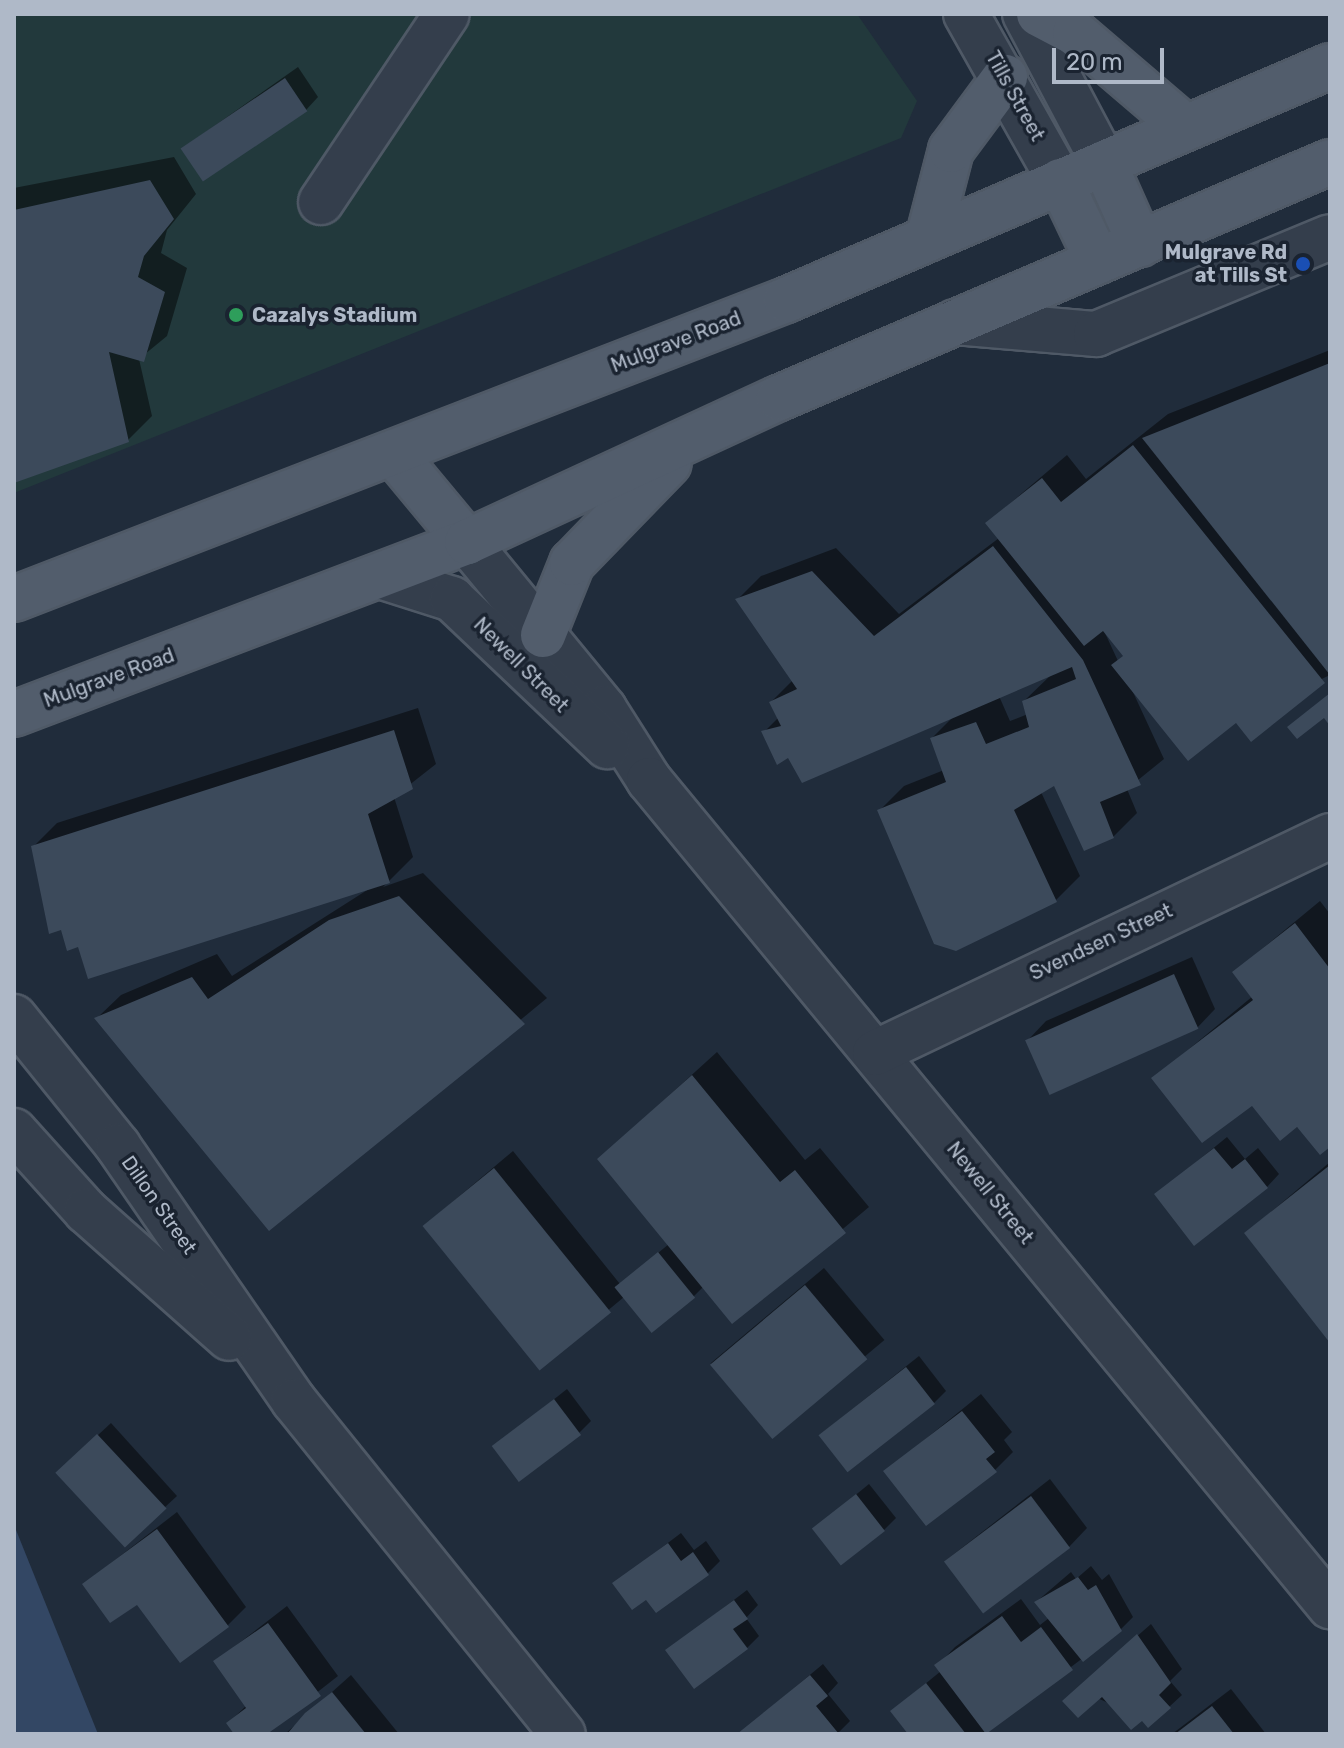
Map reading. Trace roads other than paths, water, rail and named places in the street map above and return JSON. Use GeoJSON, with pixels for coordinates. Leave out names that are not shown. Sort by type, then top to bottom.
{"type":"FeatureCollection","features":[{"type":"Feature","properties":{"kind":"main road"},"geometry":{"type":"LineString","coordinates":[[1039,14],[1075,33],[1185,127]]}},
{"type":"Feature","properties":{"kind":"main road","name":"Mulgrave Road"},"geometry":{"type":"LineString","coordinates":[[14,599],[393,453],[928,239],[1330,66]]}},
{"type":"Feature","properties":{"kind":"main road"},"geometry":{"type":"LineString","coordinates":[[928,239],[951,150],[1005,77]]}},
{"type":"Feature","properties":{"kind":"main road","name":"Mulgrave Road"},"geometry":{"type":"LineString","coordinates":[[14,714],[467,542],[685,447],[955,322],[1330,162]]}},
{"type":"Feature","properties":{"kind":"main road"},"geometry":{"type":"LineString","coordinates":[[1104,163],[1140,244]]}},
{"type":"Feature","properties":{"kind":"main road"},"geometry":{"type":"LineString","coordinates":[[1060,181],[1098,261]]}},
{"type":"Feature","properties":{"kind":"main road"},"geometry":{"type":"LineString","coordinates":[[543,635],[572,563],[685,447]]}},
{"type":"Feature","properties":{"kind":"main road"},"geometry":{"type":"LineString","coordinates":[[393,453],[467,542]]}},
{"type":"Feature","properties":{"kind":"street"},"geometry":{"type":"LineString","coordinates":[[321,202],[447,14]]}},
{"type":"Feature","properties":{"kind":"street","name":"Tills Street"},"geometry":{"type":"LineString","coordinates":[[966,14],[1005,77],[1060,181]]}},
{"type":"Feature","properties":{"kind":"street"},"geometry":{"type":"LineString","coordinates":[[1025,14],[1104,163]]}},
{"type":"Feature","properties":{"kind":"street","name":"Mulgrave Road"},"geometry":{"type":"LineString","coordinates":[[955,322],[1096,334],[1330,237]]}},
{"type":"Feature","properties":{"kind":"street","name":"Newell Street"},"geometry":{"type":"LineString","coordinates":[[467,542],[604,709],[649,780],[1326,1594]]}},
{"type":"Feature","properties":{"kind":"street","name":"Newell Street"},"geometry":{"type":"LineString","coordinates":[[380,576],[452,599],[579,724],[649,780]]}},
{"type":"Feature","properties":{"kind":"street","name":"Svendsen Street"},"geometry":{"type":"LineString","coordinates":[[875,1053],[1330,836]]}},
{"type":"Feature","properties":{"kind":"street","name":"Dillon Street"},"geometry":{"type":"LineString","coordinates":[[14,1017],[118,1146],[294,1401],[563,1734]]}},
{"type":"Feature","properties":{"kind":"street","name":"Dillon Street"},"geometry":{"type":"LineString","coordinates":[[14,1131],[86,1211],[294,1401]]}},
{"type":"Feature","properties":{"kind":"water"},"geometry":{"type":"Polygon","coordinates":[[[14,1525],[98,1734],[14,1734],[14,1525]]]}},
{"type":"Feature","properties":{"kind":"place","name":"Mulgrave Rd at Tills St"},"geometry":{"type":"Point","coordinates":[1303,264]}},
{"type":"Feature","properties":{"kind":"place","name":"Cazalys Stadium"},"geometry":{"type":"Point","coordinates":[236,315]}}]}
